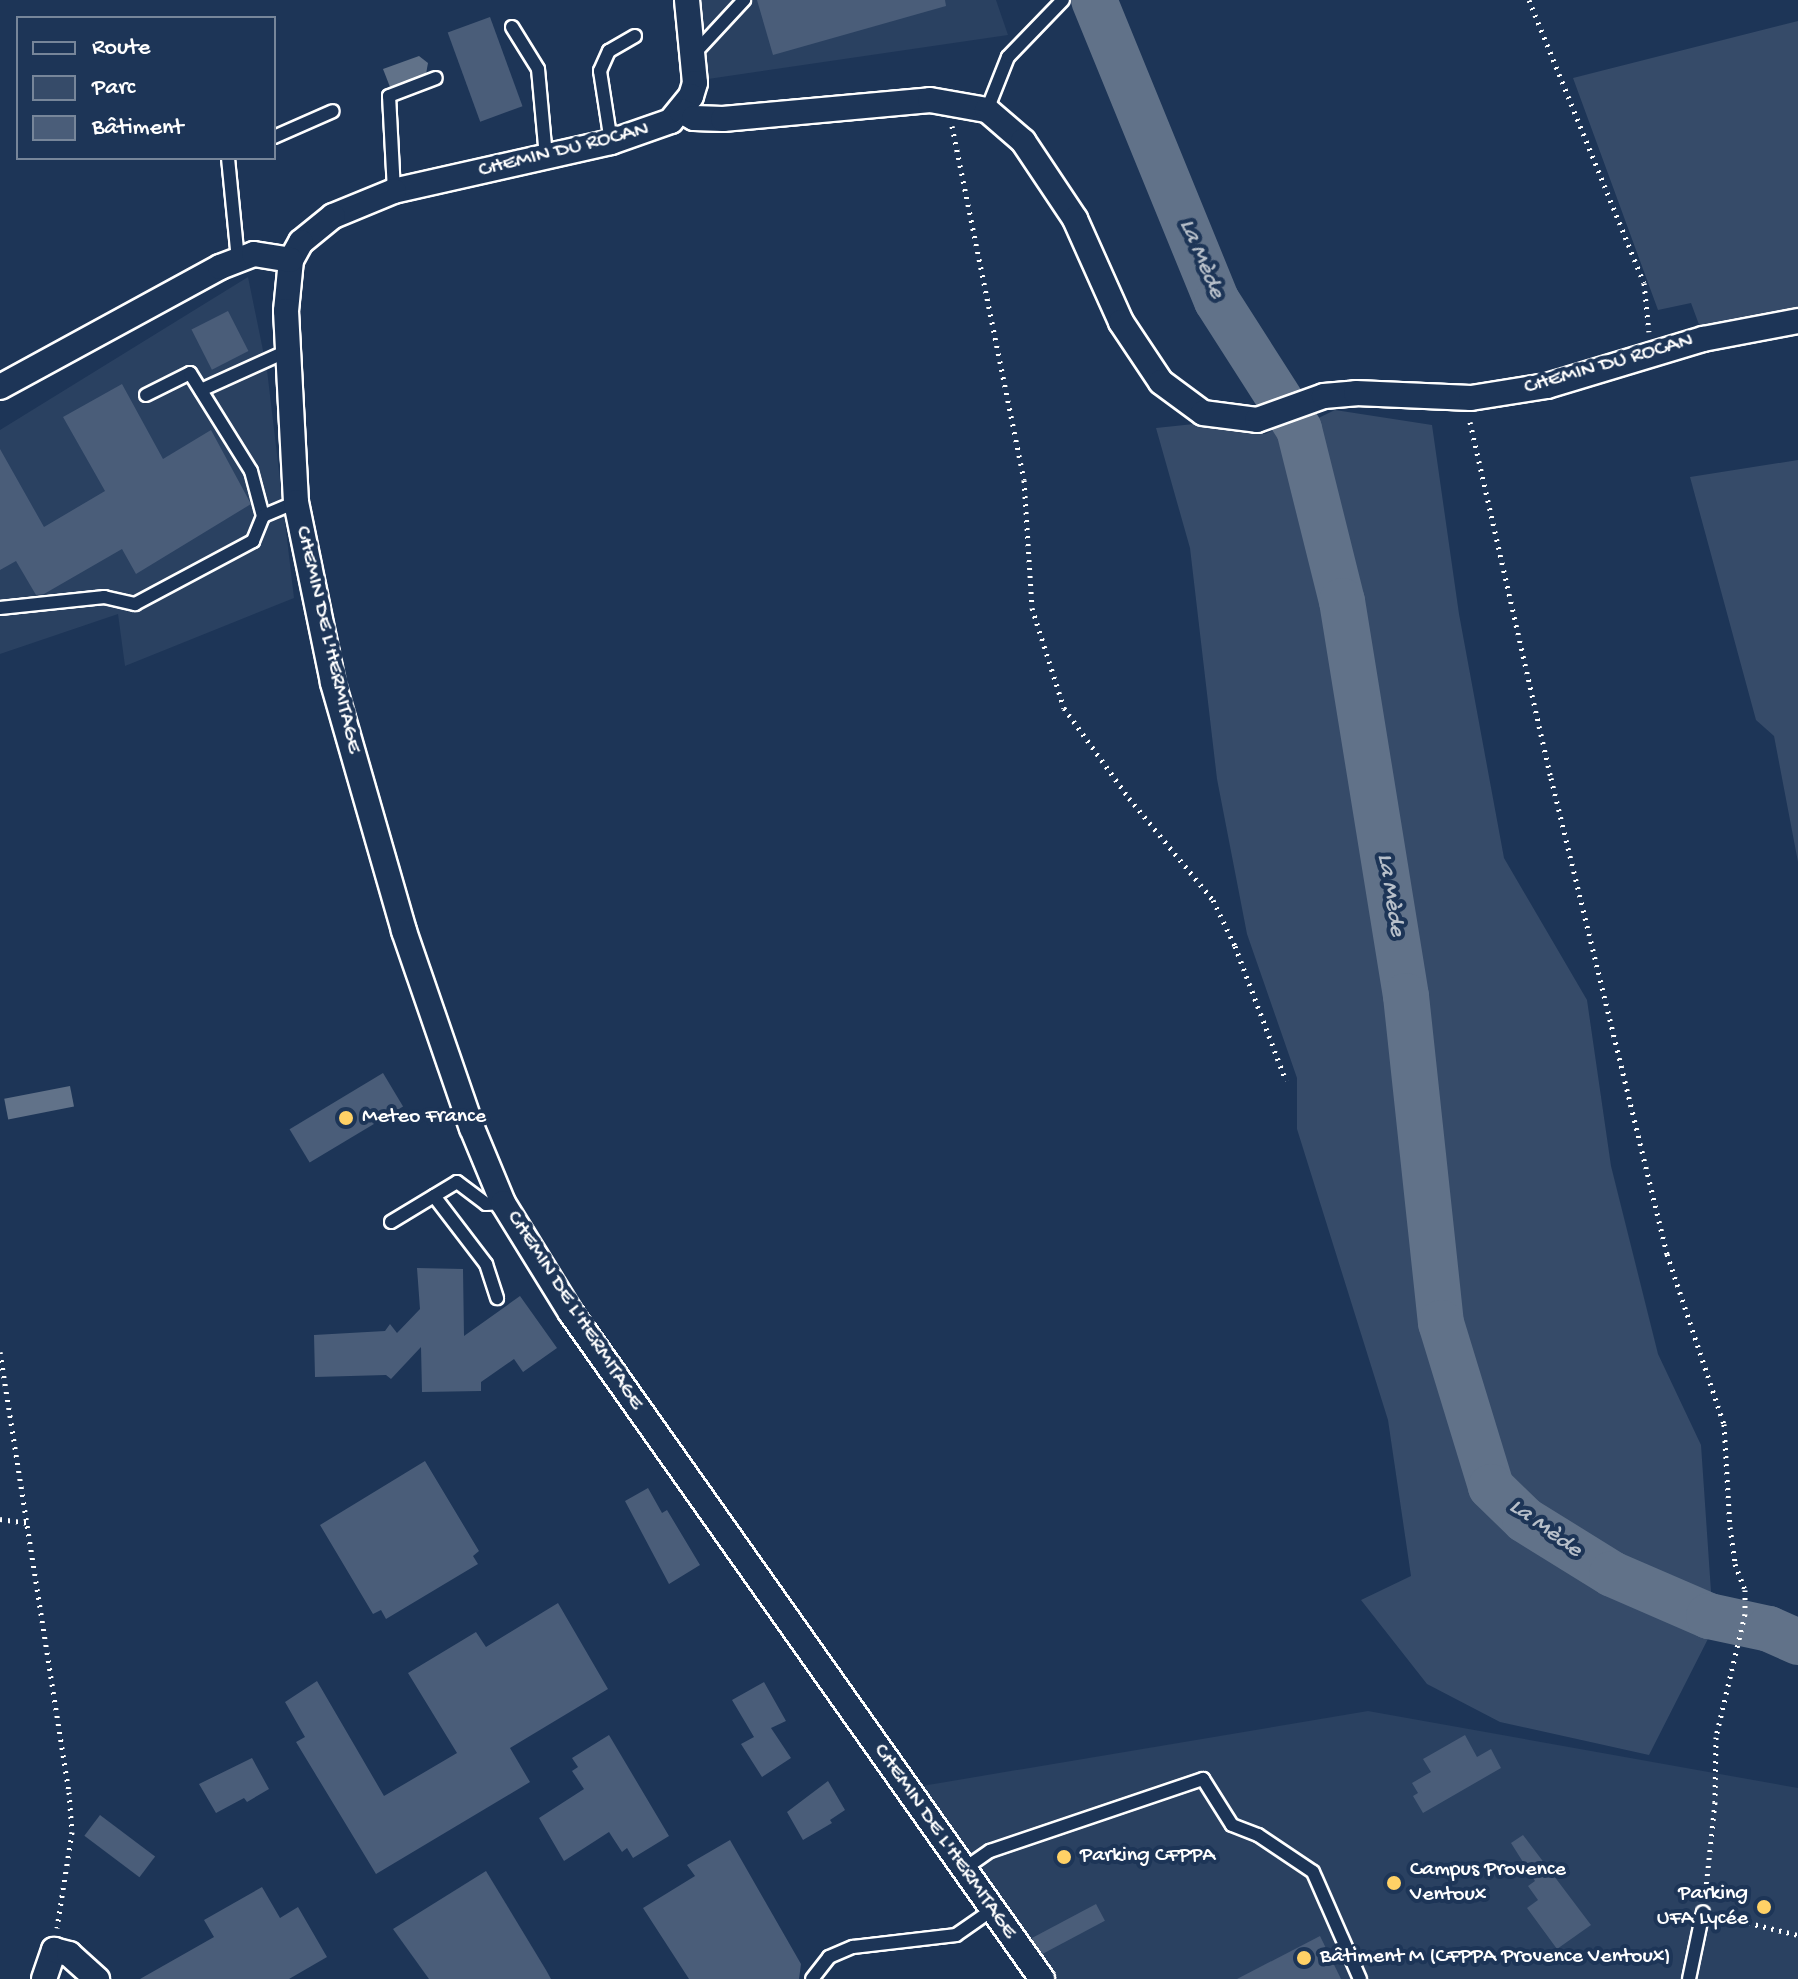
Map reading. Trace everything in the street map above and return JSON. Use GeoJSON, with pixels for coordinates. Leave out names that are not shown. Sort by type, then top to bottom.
{"type":"FeatureCollection","features":[{"type":"Feature","properties":{"kind":"street"},"geometry":{"type":"LineString","coordinates":[[687,0],[695,83],[681,111],[694,118],[723,119],[930,100],[987,110]]}},
{"type":"Feature","properties":{"kind":"street","name":"CHEMIN DU ROCAN"},"geometry":{"type":"LineString","coordinates":[[987,110],[1023,141],[1075,219],[1121,322],[1161,382],[1203,413],[1257,420],[1324,396],[1356,393],[1471,398],[1547,386],[1703,339],[1798,321]]}},
{"type":"Feature","properties":{"kind":"street","name":"CHEMIN DU ROCAN"},"geometry":{"type":"LineString","coordinates":[[291,260],[301,242],[333,216],[394,191],[611,142],[656,128],[681,111]]}},
{"type":"Feature","properties":{"kind":"street"},"geometry":{"type":"LineString","coordinates":[[0,387],[238,260],[254,254],[291,260]]}},
{"type":"Feature","properties":{"kind":"street","name":"CHEMIN DE L'HERMITAGE"},"geometry":{"type":"LineString","coordinates":[[291,260],[287,282],[287,351],[296,502],[333,683],[404,931],[472,1128],[503,1203],[571,1313],[1042,1979]]}},
{"type":"Feature","properties":{"kind":"street"},"geometry":{"type":"LineString","coordinates":[[44,1979],[54,1950],[69,1954],[97,1979]]}},
{"type":"Feature","properties":{"kind":"lane"},"geometry":{"type":"LineString","coordinates":[[694,54],[744,0]]}},
{"type":"Feature","properties":{"kind":"lane"},"geometry":{"type":"LineString","coordinates":[[987,110],[1008,57],[1063,0]]}},
{"type":"Feature","properties":{"kind":"lane"},"geometry":{"type":"LineString","coordinates":[[512,27],[538,69],[546,157]]}},
{"type":"Feature","properties":{"kind":"lane"},"geometry":{"type":"LineString","coordinates":[[611,142],[600,71],[609,51],[635,36]]}},
{"type":"Feature","properties":{"kind":"lane"},"geometry":{"type":"LineString","coordinates":[[394,191],[389,96],[436,78]]}},
{"type":"Feature","properties":{"kind":"lane"},"geometry":{"type":"LineString","coordinates":[[276,136],[333,111]]}},
{"type":"Feature","properties":{"kind":"lane"},"geometry":{"type":"LineString","coordinates":[[228,160],[238,260]]}},
{"type":"Feature","properties":{"kind":"lane"},"geometry":{"type":"LineString","coordinates":[[201,390],[287,351]]}},
{"type":"Feature","properties":{"kind":"lane"},"geometry":{"type":"LineString","coordinates":[[0,608],[104,597],[135,604],[253,541],[263,516],[251,471],[190,373],[146,395]]}},
{"type":"Feature","properties":{"kind":"lane"},"geometry":{"type":"LineString","coordinates":[[263,516],[296,502]]}},
{"type":"Feature","properties":{"kind":"lane"},"geometry":{"type":"LineString","coordinates":[[391,1222],[457,1182],[486,1204],[503,1203]]}},
{"type":"Feature","properties":{"kind":"lane"},"geometry":{"type":"LineString","coordinates":[[434,1196],[486,1264],[497,1298]]}},
{"type":"Feature","properties":{"kind":"lane"},"geometry":{"type":"LineString","coordinates":[[964,1869],[990,1851],[1203,1779],[1232,1825],[1258,1835],[1313,1872],[1360,1979]]}},
{"type":"Feature","properties":{"kind":"lane"},"geometry":{"type":"LineString","coordinates":[[812,1979],[829,1957],[853,1947],[956,1935],[992,1910]]}},
{"type":"Feature","properties":{"kind":"lane"},"geometry":{"type":"LineString","coordinates":[[1689,1979],[1703,1912]]}},
{"type":"Feature","properties":{"kind":"path"},"geometry":{"type":"LineString","coordinates":[[1529,0],[1644,283],[1650,356]]}},
{"type":"Feature","properties":{"kind":"path"},"geometry":{"type":"LineString","coordinates":[[943,102],[952,126],[1024,480],[1032,608],[1059,695],[1064,708],[1129,798],[1213,900],[1235,946],[1286,1081]]}},
{"type":"Feature","properties":{"kind":"path"},"geometry":{"type":"LineString","coordinates":[[1471,398],[1469,426],[1663,1239],[1724,1424],[1730,1527],[1735,1564],[1745,1590],[1745,1614],[1716,1737],[1715,1802],[1703,1912],[1798,1935]]}},
{"type":"Feature","properties":{"kind":"path"},"geometry":{"type":"LineString","coordinates":[[0,1352],[72,1832],[54,1950]]}},
{"type":"Feature","properties":{"kind":"path"},"geometry":{"type":"LineString","coordinates":[[0,1519],[27,1523]]}},
{"type":"Feature","properties":{"kind":"shaded area"},"geometry":{"type":"Polygon","coordinates":[[[699,0],[996,0],[1008,35],[708,79],[699,0]]]}},
{"type":"Feature","properties":{"kind":"shaded area"},"geometry":{"type":"Polygon","coordinates":[[[419,56],[428,63],[426,74],[390,87],[383,69],[419,56]]]}},
{"type":"Feature","properties":{"kind":"shaded area"},"geometry":{"type":"Polygon","coordinates":[[[248,277],[267,370],[294,598],[125,666],[118,614],[0,654],[0,430],[248,277]]]}},
{"type":"Feature","properties":{"kind":"shaded area"},"geometry":{"type":"Polygon","coordinates":[[[70,1086],[74,1107],[8,1119],[4,1099],[70,1086]]]}},
{"type":"Feature","properties":{"kind":"shaded area","name":"Campus Provence Ventoux"},"geometry":{"type":"Polygon","coordinates":[[[1368,1711],[1798,1788],[1798,1979],[1058,1979],[922,1786],[1368,1711]]]}},
{"type":"Feature","properties":{"kind":"green space"},"geometry":{"type":"Polygon","coordinates":[[[1798,21],[1798,308],[1701,330],[1691,303],[1658,310],[1573,78],[1798,21]]]}},
{"type":"Feature","properties":{"kind":"green space"},"geometry":{"type":"Polygon","coordinates":[[[1335,410],[1432,425],[1459,614],[1504,858],[1587,1000],[1611,1166],[1658,1354],[1701,1445],[1712,1606],[1612,1565],[1533,1513],[1500,1483],[1450,1323],[1417,986],[1351,593],[1310,422],[1335,410]]]}},
{"type":"Feature","properties":{"kind":"green space"},"geometry":{"type":"Polygon","coordinates":[[[1194,424],[1265,434],[1282,426],[1293,443],[1336,618],[1398,1006],[1432,1331],[1483,1495],[1525,1536],[1614,1589],[1712,1631],[1649,1755],[1500,1722],[1427,1684],[1361,1600],[1411,1576],[1388,1420],[1297,1129],[1297,1078],[1247,934],[1217,779],[1190,548],[1156,428],[1194,424]]]}},
{"type":"Feature","properties":{"kind":"green space"},"geometry":{"type":"Polygon","coordinates":[[[1798,460],[1798,862],[1774,736],[1756,720],[1690,477],[1798,460]]]}},
{"type":"Feature","properties":{"kind":"building"},"geometry":{"type":"Polygon","coordinates":[[[757,0],[945,0],[946,6],[773,55],[757,0]]]}},
{"type":"Feature","properties":{"kind":"building"},"geometry":{"type":"Polygon","coordinates":[[[490,17],[522,106],[480,122],[448,32],[490,17]]]}},
{"type":"Feature","properties":{"kind":"building"},"geometry":{"type":"Polygon","coordinates":[[[228,311],[248,351],[212,370],[191,330],[228,311]]]}},
{"type":"Feature","properties":{"kind":"building"},"geometry":{"type":"Polygon","coordinates":[[[122,384],[163,459],[211,430],[251,504],[136,574],[122,549],[44,594],[36,595],[16,561],[0,570],[0,449],[44,527],[105,491],[63,417],[122,384]]]}},
{"type":"Feature","properties":{"kind":"building","name":"Meteo France"},"geometry":{"type":"Polygon","coordinates":[[[383,1073],[403,1106],[310,1163],[290,1129],[383,1073]]]}},
{"type":"Feature","properties":{"kind":"building"},"geometry":{"type":"Polygon","coordinates":[[[417,1268],[463,1269],[464,1336],[520,1296],[557,1348],[523,1372],[514,1359],[481,1382],[481,1391],[422,1392],[421,1347],[391,1379],[386,1375],[315,1377],[314,1335],[385,1331],[390,1324],[397,1333],[420,1309],[417,1268]]]}},
{"type":"Feature","properties":{"kind":"building"},"geometry":{"type":"Polygon","coordinates":[[[425,1461],[479,1551],[473,1556],[478,1564],[386,1619],[381,1610],[373,1614],[320,1525],[425,1461]]]}},
{"type":"Feature","properties":{"kind":"building"},"geometry":{"type":"Polygon","coordinates":[[[648,1488],[662,1513],[667,1510],[700,1565],[669,1584],[625,1501],[648,1488]]]}},
{"type":"Feature","properties":{"kind":"building"},"geometry":{"type":"Polygon","coordinates":[[[558,1603],[608,1689],[510,1748],[530,1782],[376,1874],[296,1742],[305,1737],[285,1702],[317,1681],[384,1796],[457,1753],[408,1673],[476,1632],[486,1647],[558,1603]]]}},
{"type":"Feature","properties":{"kind":"building"},"geometry":{"type":"Polygon","coordinates":[[[764,1682],[786,1721],[771,1728],[791,1758],[762,1777],[741,1744],[754,1737],[732,1700],[764,1682]]]}},
{"type":"Feature","properties":{"kind":"building"},"geometry":{"type":"Polygon","coordinates":[[[609,1735],[669,1836],[633,1858],[627,1848],[622,1852],[609,1832],[564,1861],[539,1818],[584,1789],[572,1771],[578,1767],[572,1758],[609,1735]]]}},
{"type":"Feature","properties":{"kind":"building"},"geometry":{"type":"Polygon","coordinates":[[[1465,1735],[1477,1757],[1491,1749],[1501,1768],[1423,1813],[1413,1796],[1418,1793],[1412,1783],[1431,1772],[1423,1759],[1465,1735]]]}},
{"type":"Feature","properties":{"kind":"building"},"geometry":{"type":"Polygon","coordinates":[[[252,1758],[269,1789],[247,1802],[244,1798],[216,1813],[199,1784],[252,1758]]]}},
{"type":"Feature","properties":{"kind":"building"},"geometry":{"type":"Polygon","coordinates":[[[828,1781],[845,1810],[830,1820],[832,1823],[803,1840],[787,1812],[828,1781]]]}},
{"type":"Feature","properties":{"kind":"building"},"geometry":{"type":"Polygon","coordinates":[[[100,1815],[155,1857],[139,1877],[84,1836],[100,1815]]]}},
{"type":"Feature","properties":{"kind":"building"},"geometry":{"type":"Polygon","coordinates":[[[1523,1835],[1591,1925],[1557,1949],[1527,1908],[1538,1900],[1528,1886],[1535,1881],[1511,1843],[1523,1835]]]}},
{"type":"Feature","properties":{"kind":"building"},"geometry":{"type":"Polygon","coordinates":[[[730,1840],[801,1964],[799,1979],[689,1979],[643,1908],[695,1876],[687,1865],[730,1840]]]}},
{"type":"Feature","properties":{"kind":"building"},"geometry":{"type":"Polygon","coordinates":[[[486,1871],[551,1979],[429,1979],[393,1929],[486,1871]]]}},
{"type":"Feature","properties":{"kind":"building"},"geometry":{"type":"Polygon","coordinates":[[[262,1887],[280,1918],[298,1907],[327,1957],[289,1979],[140,1979],[214,1937],[204,1920],[262,1887]]]}},
{"type":"Feature","properties":{"kind":"building"},"geometry":{"type":"Polygon","coordinates":[[[1096,1904],[1105,1921],[1040,1955],[1032,1938],[1096,1904]]]}},
{"type":"Feature","properties":{"kind":"building","name":"Bâtiment M (CFPPA Provence Ventoux)"},"geometry":{"type":"Polygon","coordinates":[[[1320,1936],[1341,1979],[1237,1979],[1320,1936]]]}},
{"type":"Feature","properties":{"kind":"waterway","name":"La Mède"},"geometry":{"type":"LineString","coordinates":[[1094,0],[1217,301],[1299,429],[1342,601],[1406,996],[1441,1323],[1491,1487],[1525,1520],[1612,1574],[1709,1616],[1769,1629],[1798,1642]]}},
{"type":"Feature","properties":{"kind":"place","name":"Meteo France"},"geometry":{"type":"Point","coordinates":[346,1118]}},
{"type":"Feature","properties":{"kind":"place","name":"Parking CFPPA"},"geometry":{"type":"Point","coordinates":[1064,1857]}},
{"type":"Feature","properties":{"kind":"place","name":"Campus Provence Ventoux"},"geometry":{"type":"Point","coordinates":[1394,1883]}},
{"type":"Feature","properties":{"kind":"place","name":"Parking UFA Lycée"},"geometry":{"type":"Point","coordinates":[1764,1907]}},
{"type":"Feature","properties":{"kind":"place","name":"Bâtiment M (CFPPA Provence Ventoux)"},"geometry":{"type":"Point","coordinates":[1304,1958]}}]}
